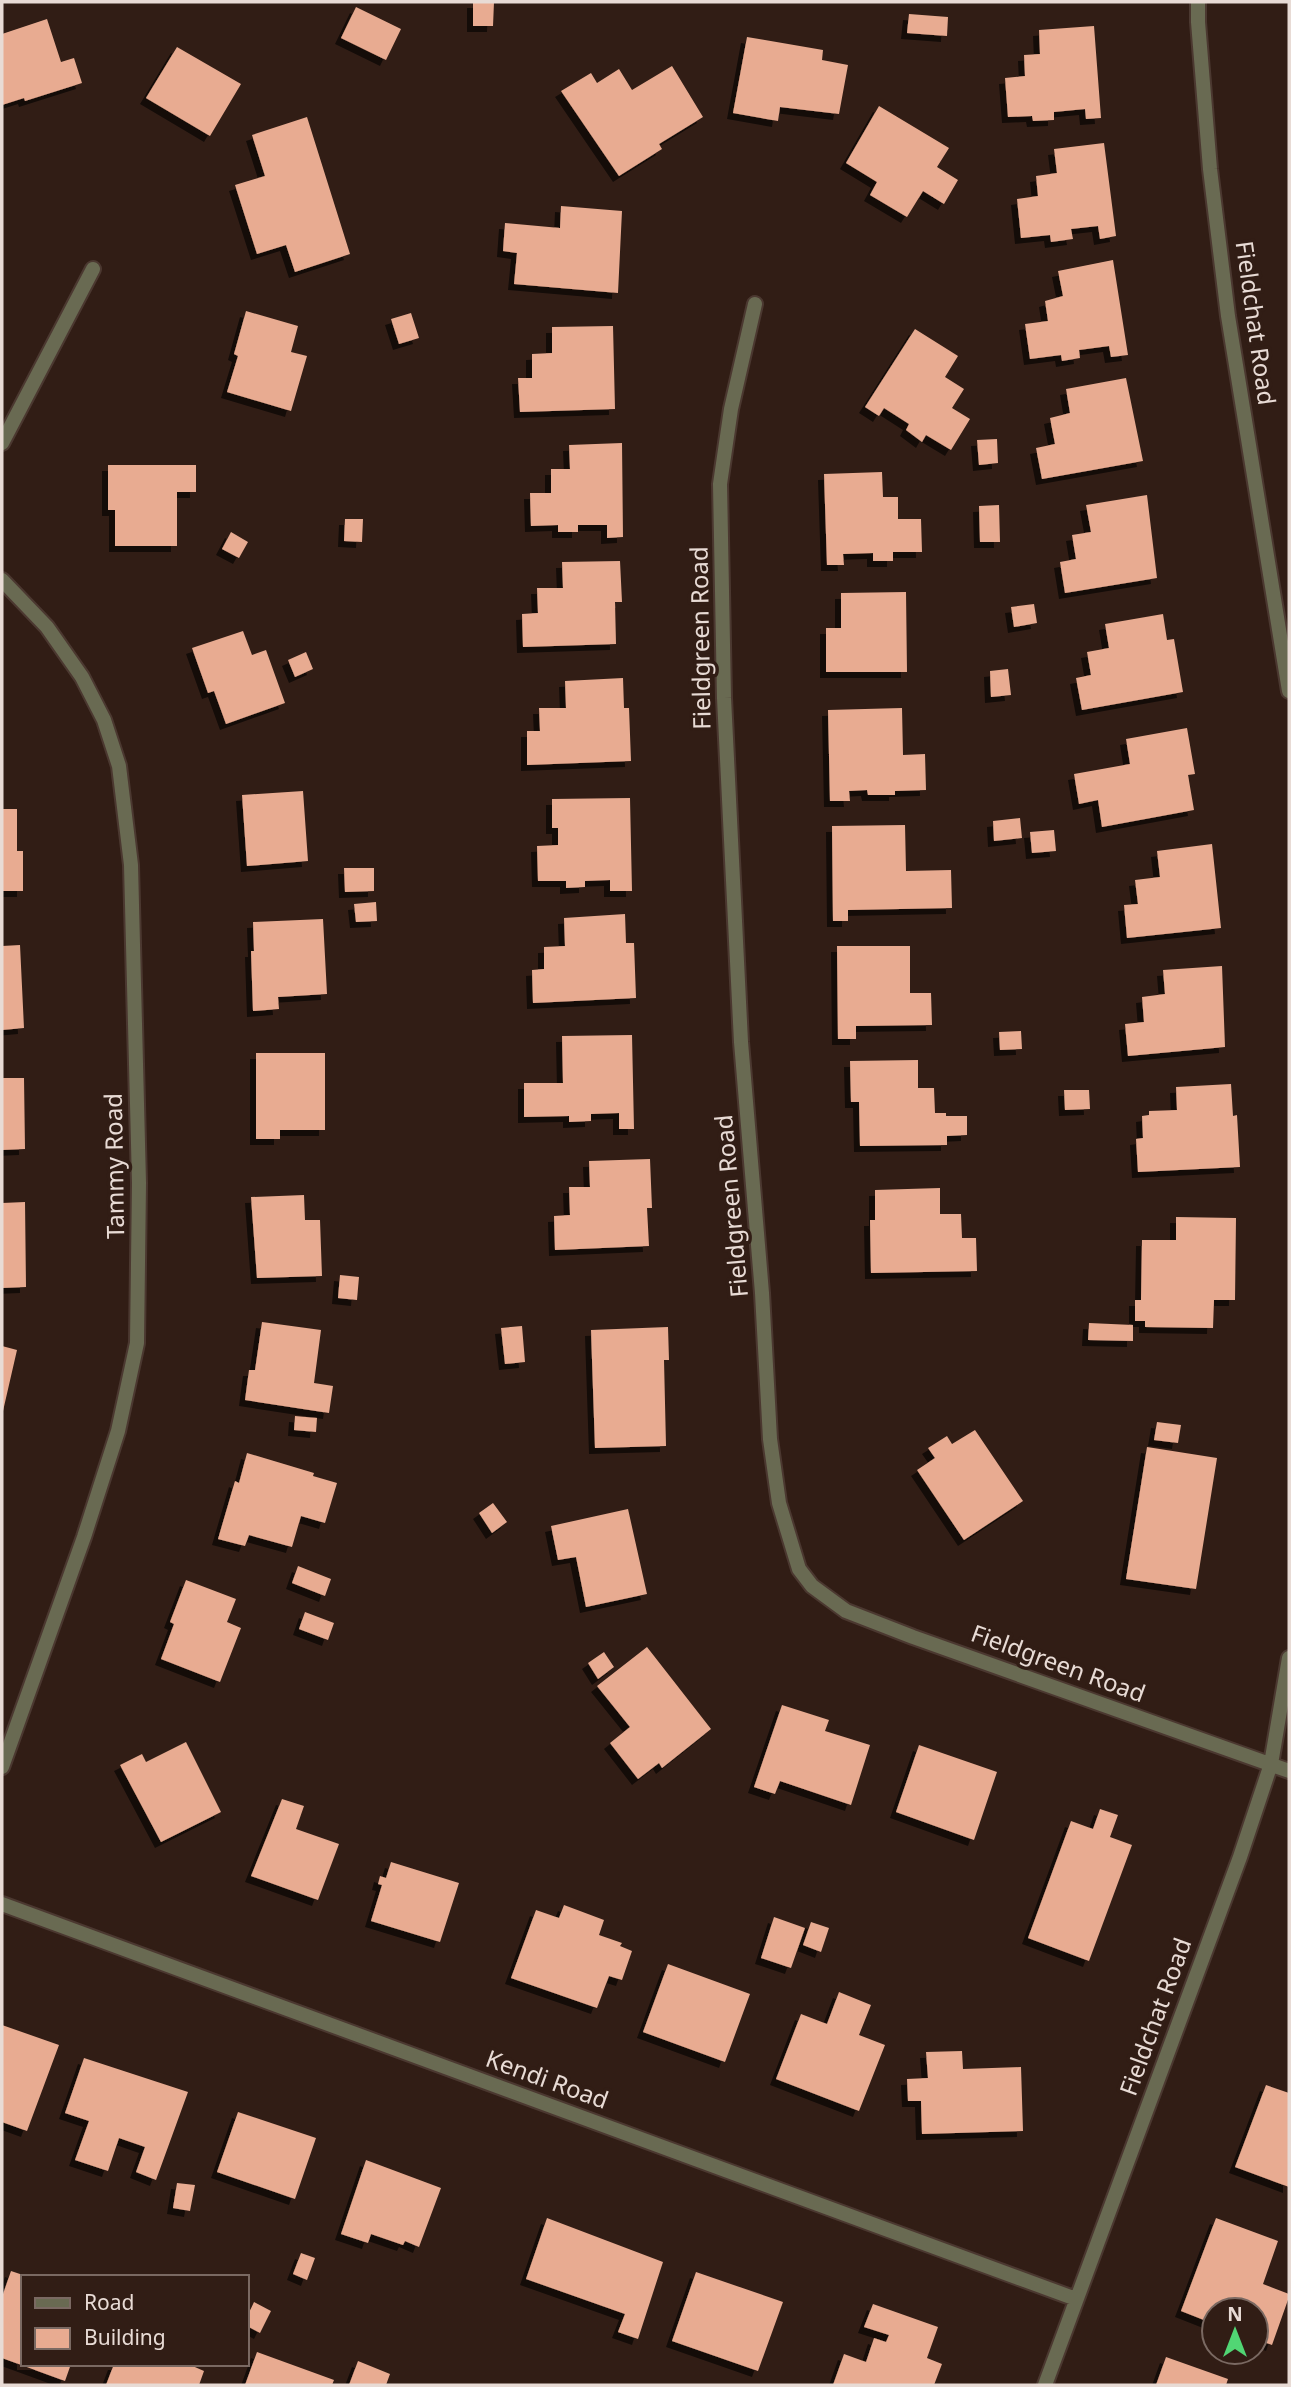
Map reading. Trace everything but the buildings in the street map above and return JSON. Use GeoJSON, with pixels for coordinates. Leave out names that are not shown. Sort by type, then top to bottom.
{"type":"FeatureCollection","features":[{"type":"Feature","properties":{"kind":"street","name":"Fieldchat Road"},"geometry":{"type":"LineString","coordinates":[[1198,2],[1210,169],[1228,316],[1289,691]]}},
{"type":"Feature","properties":{"kind":"street"},"geometry":{"type":"LineString","coordinates":[[2,443],[93,269]]}},
{"type":"Feature","properties":{"kind":"street","name":"Fieldgreen Road"},"geometry":{"type":"LineString","coordinates":[[755,304],[731,409],[720,484],[724,698],[741,1042],[762,1293],[770,1439],[779,1503],[799,1569],[812,1586],[846,1611],[1289,1771]]}},
{"type":"Feature","properties":{"kind":"street","name":"Tammy Road"},"geometry":{"type":"LineString","coordinates":[[2,580],[47,627],[82,677],[104,720],[119,766],[131,865],[139,1196],[137,1343],[118,1431],[84,1537],[2,1767]]}},
{"type":"Feature","properties":{"kind":"street","name":"Fieldchat Road"},"geometry":{"type":"LineString","coordinates":[[1045,2385],[1240,1857],[1271,1764],[1289,1658]]}},
{"type":"Feature","properties":{"kind":"street","name":"Kendi Road"},"geometry":{"type":"LineString","coordinates":[[2,1904],[1076,2299]]}}]}
